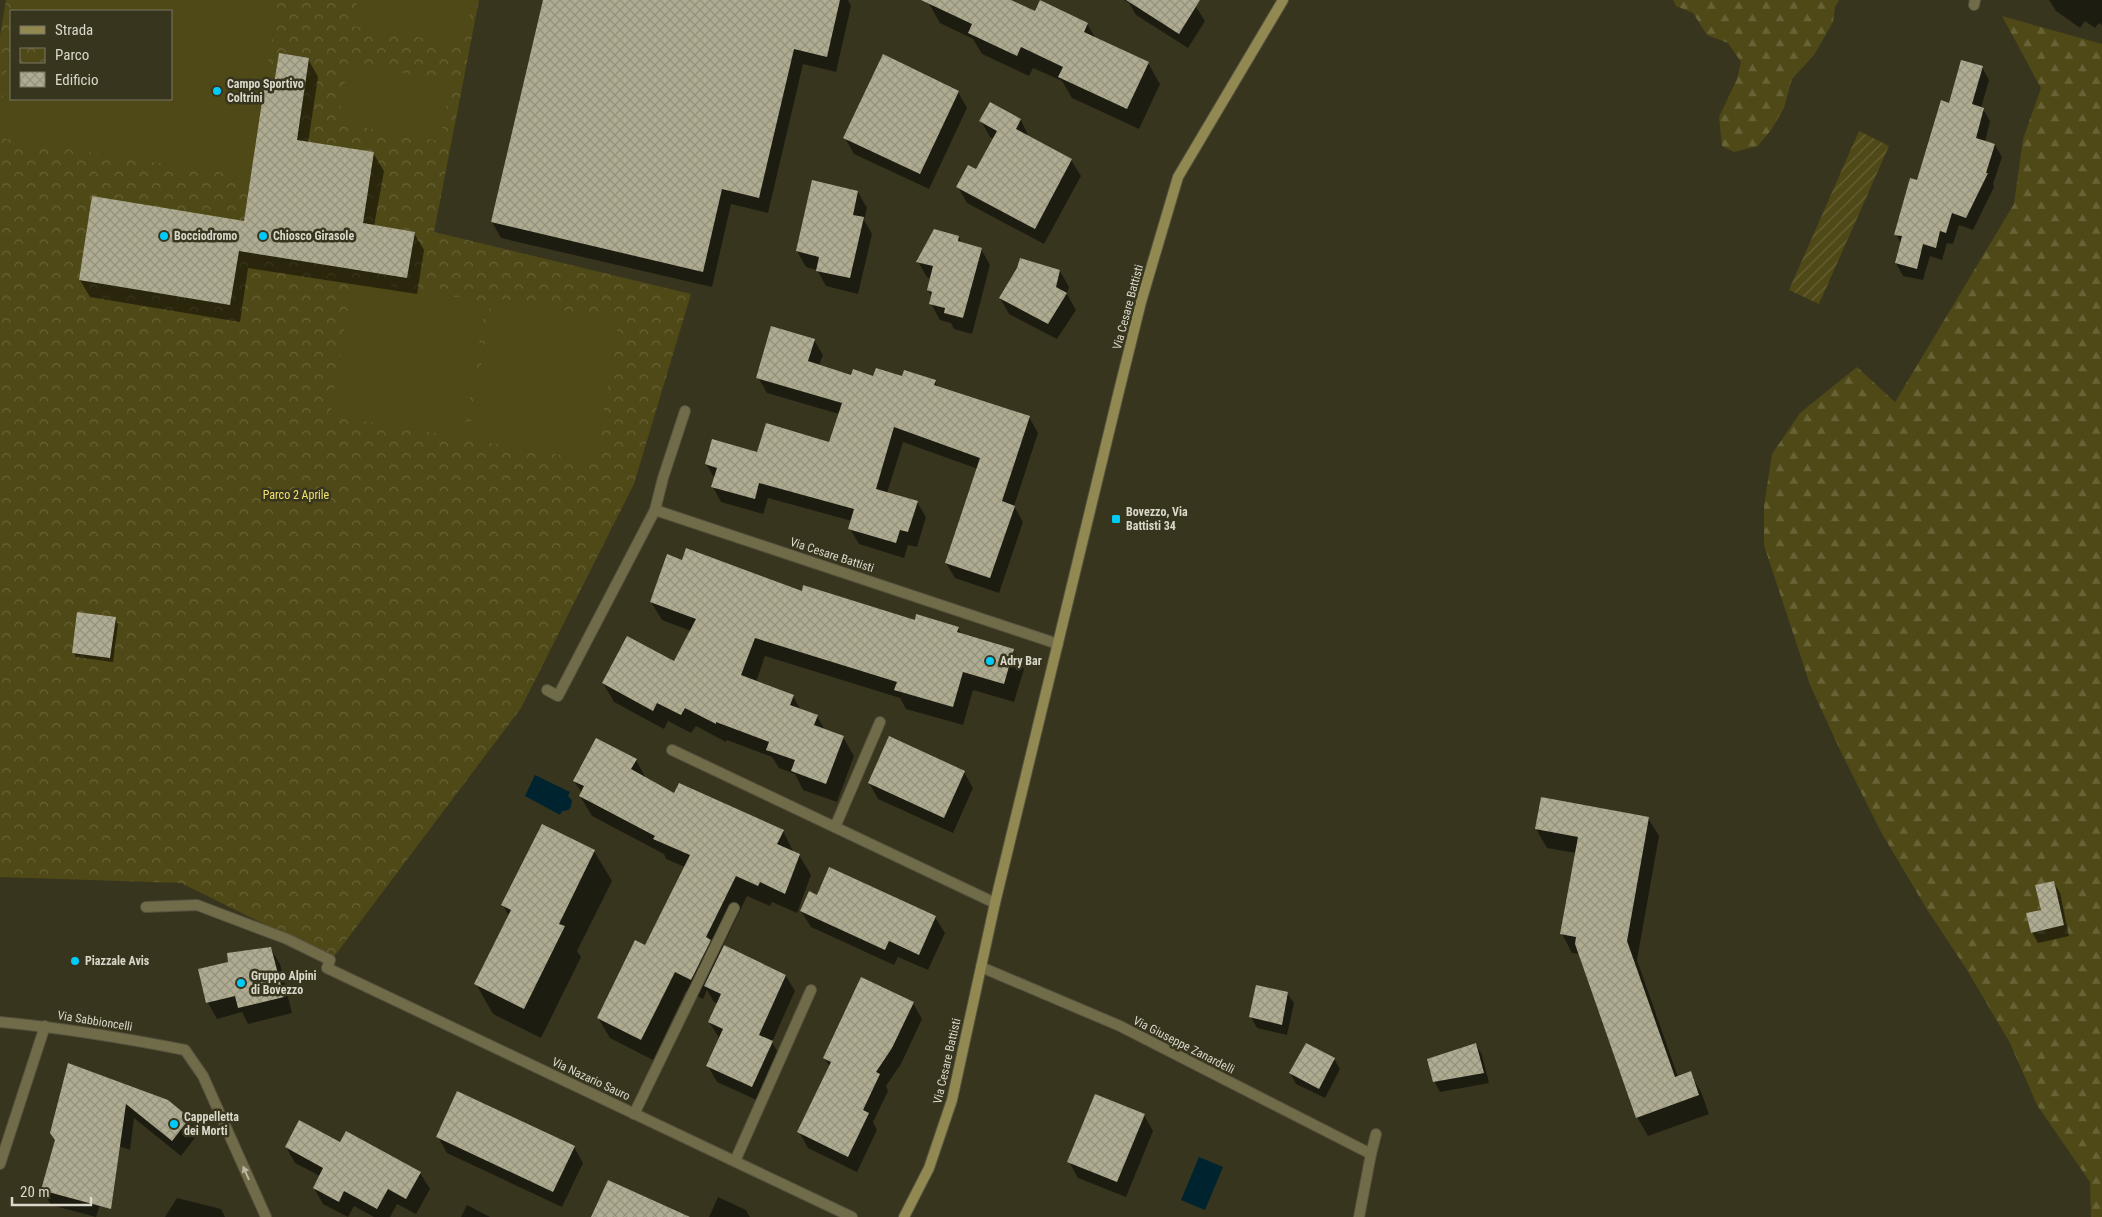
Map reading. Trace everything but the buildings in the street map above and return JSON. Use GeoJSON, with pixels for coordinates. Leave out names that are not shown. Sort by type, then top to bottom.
{"type":"FeatureCollection","features":[{"type":"Feature","properties":{"kind":"street","name":"Via Cesare Battisti"},"geometry":{"type":"LineString","coordinates":[[904,1217],[929,1168],[952,1100],[994,903],[1141,302],[1178,178],[1283,0]]}},
{"type":"Feature","properties":{"kind":"street"},"geometry":{"type":"LineString","coordinates":[[547,690],[558,696],[655,510],[663,478],[685,411]]}},
{"type":"Feature","properties":{"kind":"street","name":"Via Cesare Battisti"},"geometry":{"type":"LineString","coordinates":[[655,510],[1058,644]]}},
{"type":"Feature","properties":{"kind":"street"},"geometry":{"type":"LineString","coordinates":[[835,827],[880,722]]}},
{"type":"Feature","properties":{"kind":"street"},"geometry":{"type":"LineString","coordinates":[[672,750],[994,903]]}},
{"type":"Feature","properties":{"kind":"street","name":"Via Nazario Sauro"},"geometry":{"type":"LineString","coordinates":[[146,907],[197,905],[270,932],[330,960],[326,968],[852,1217]]}},
{"type":"Feature","properties":{"kind":"street"},"geometry":{"type":"LineString","coordinates":[[634,1114],[734,908]]}},
{"type":"Feature","properties":{"kind":"street","name":"Via Giuseppe Zanardelli"},"geometry":{"type":"LineString","coordinates":[[981,967],[1120,1026],[1371,1154]]}},
{"type":"Feature","properties":{"kind":"street"},"geometry":{"type":"LineString","coordinates":[[735,1161],[812,990]]}},
{"type":"Feature","properties":{"kind":"street","name":"Via Sabbioncelli"},"geometry":{"type":"LineString","coordinates":[[0,1022],[45,1026],[185,1050],[203,1076],[266,1217]]}},
{"type":"Feature","properties":{"kind":"street"},"geometry":{"type":"LineString","coordinates":[[0,1164],[45,1026]]}},
{"type":"Feature","properties":{"kind":"street"},"geometry":{"type":"LineString","coordinates":[[1359,1217],[1376,1134]]}},
{"type":"Feature","properties":{"kind":"green space","name":"Parco 2 Aprile"},"geometry":{"type":"Polygon","coordinates":[[[6,0],[479,0],[434,232],[691,294],[634,484],[521,708],[333,958],[181,883],[0,877],[0,36],[6,0]]]}},
{"type":"Feature","properties":{"kind":"green space","name":"Campo Sportivo Coltrini"},"geometry":{"type":"Polygon","coordinates":[[[18,0],[278,0],[250,177],[0,138],[0,116],[10,51],[10,100],[172,100],[172,10],[16,10],[18,0]]]}},
{"type":"Feature","properties":{"kind":"green space"},"geometry":{"type":"Polygon","coordinates":[[[357,0],[472,0],[464,45],[353,26],[357,0]]]}},
{"type":"Feature","properties":{"kind":"green space"},"geometry":{"type":"Polygon","coordinates":[[[1673,0],[1839,0],[1835,7],[1833,22],[1814,55],[1792,79],[1784,108],[1771,130],[1758,146],[1734,152],[1722,146],[1719,117],[1737,79],[1741,62],[1728,43],[1707,35],[1693,13],[1676,6],[1673,0]]]}},
{"type":"Feature","properties":{"kind":"green space"},"geometry":{"type":"Polygon","coordinates":[[[2002,16],[2102,44],[2102,1217],[2091,1217],[2090,1182],[2037,1105],[2010,1043],[1881,832],[1810,685],[1764,545],[1764,506],[1772,454],[1800,413],[1857,367],[1895,402],[2014,204],[2023,139],[2041,88],[2002,16]]]}},
{"type":"Feature","properties":{"kind":"green space"},"geometry":{"type":"Polygon","coordinates":[[[348,63],[451,82],[440,141],[338,123],[348,63]]]}},
{"type":"Feature","properties":{"kind":"green space"},"geometry":{"type":"Polygon","coordinates":[[[1859,131],[1889,146],[1819,304],[1789,290],[1859,131]]]}},
{"type":"Feature","properties":{"kind":"green space"},"geometry":{"type":"Polygon","coordinates":[[[353,280],[486,302],[463,438],[330,415],[353,280]]]}},
{"type":"Feature","properties":{"kind":"green space"},"geometry":{"type":"Polygon","coordinates":[[[493,298],[619,320],[595,461],[468,439],[493,298]]]}},
{"type":"Feature","properties":{"kind":"water"},"geometry":{"type":"Polygon","coordinates":[[[535,775],[570,792],[568,796],[572,800],[570,808],[562,811],[560,815],[525,796],[535,775]]]}},
{"type":"Feature","properties":{"kind":"water"},"geometry":{"type":"Polygon","coordinates":[[[1199,1157],[1223,1167],[1205,1210],[1181,1200],[1199,1157]]]}},
{"type":"Feature","properties":{"kind":"place","name":"Campo Sportivo Coltrini"},"geometry":{"type":"Point","coordinates":[217,91]}},
{"type":"Feature","properties":{"kind":"place","name":"Bocciodromo"},"geometry":{"type":"Point","coordinates":[164,236]}},
{"type":"Feature","properties":{"kind":"place","name":"Chiosco Girasole"},"geometry":{"type":"Point","coordinates":[263,236]}},
{"type":"Feature","properties":{"kind":"place","name":"Bovezzo, Via Battisti 34"},"geometry":{"type":"Point","coordinates":[1116,519]}},
{"type":"Feature","properties":{"kind":"place","name":"Adry Bar"},"geometry":{"type":"Point","coordinates":[990,661]}},
{"type":"Feature","properties":{"kind":"place","name":"Piazzale Avis"},"geometry":{"type":"Point","coordinates":[75,961]}},
{"type":"Feature","properties":{"kind":"place","name":"Gruppo Alpini di Bovezzo"},"geometry":{"type":"Point","coordinates":[241,983]}},
{"type":"Feature","properties":{"kind":"place","name":"Cappelletta dei Morti"},"geometry":{"type":"Point","coordinates":[174,1124]}}]}
